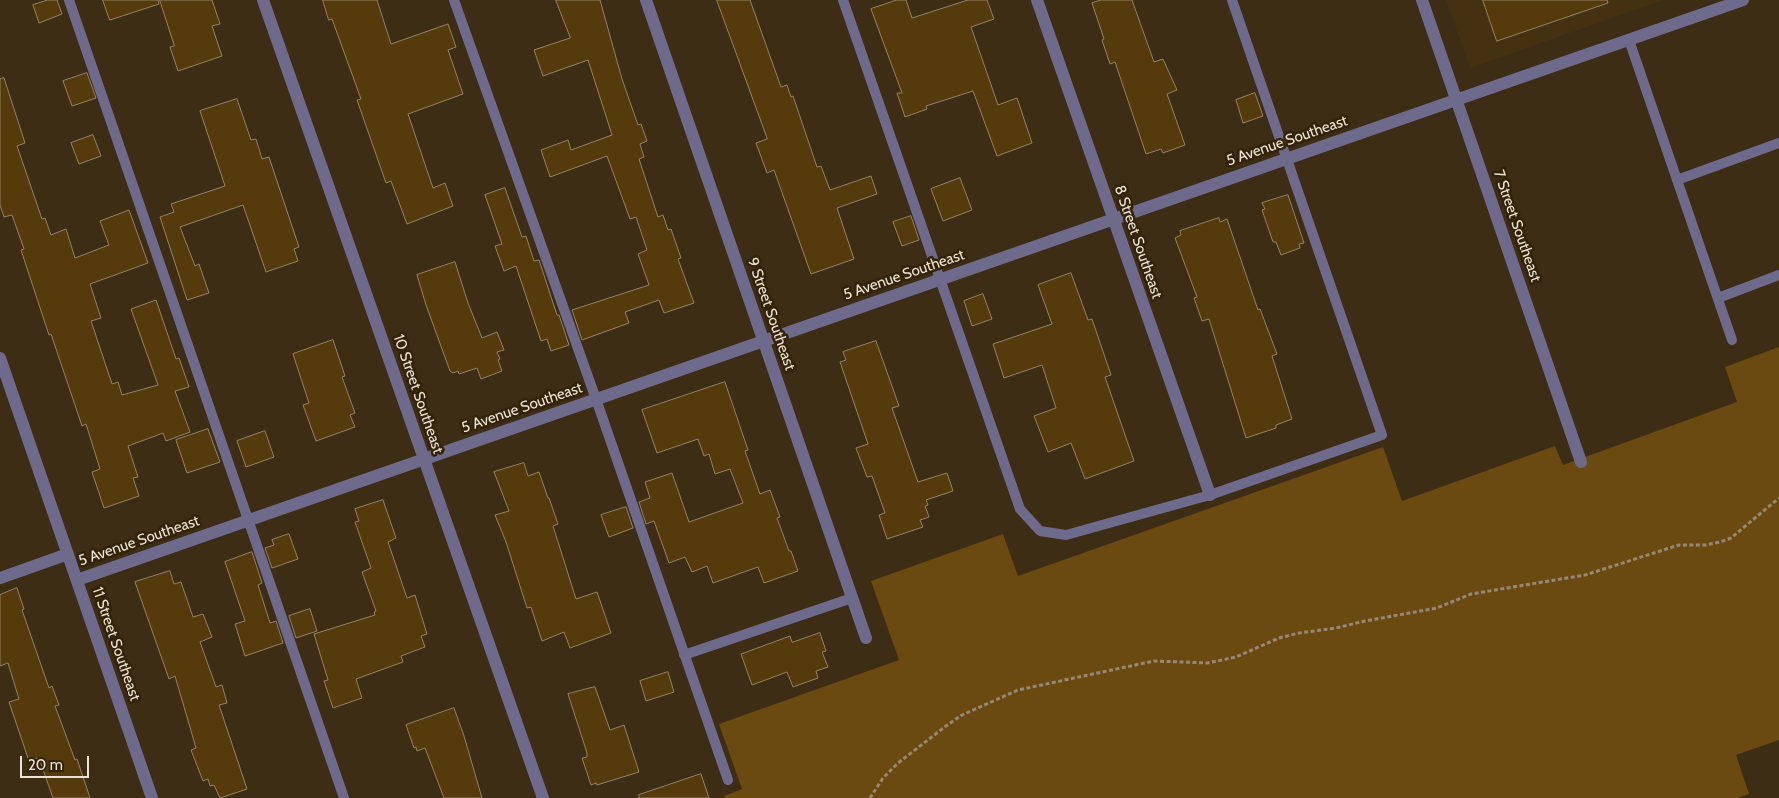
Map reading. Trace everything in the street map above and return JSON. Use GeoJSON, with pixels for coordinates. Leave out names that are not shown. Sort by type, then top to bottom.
{"type":"FeatureCollection","features":[{"type":"Feature","properties":{"kind":"street","name":"10 Street Southeast"},"geometry":{"type":"LineString","coordinates":[[263,0],[543,798]]}},
{"type":"Feature","properties":{"kind":"street","name":"9 Street Southeast"},"geometry":{"type":"LineString","coordinates":[[646,0],[866,638]]}},
{"type":"Feature","properties":{"kind":"street","name":"8 Street Southeast"},"geometry":{"type":"LineString","coordinates":[[1037,0],[1210,495]]}},
{"type":"Feature","properties":{"kind":"street","name":"7 Street Southeast"},"geometry":{"type":"LineString","coordinates":[[1422,0],[1581,462]]}},
{"type":"Feature","properties":{"kind":"street","name":"5 Avenue Southeast"},"geometry":{"type":"LineString","coordinates":[[76,580],[1743,0]]}},
{"type":"Feature","properties":{"kind":"street","name":"11 Street Southeast"},"geometry":{"type":"LineString","coordinates":[[0,358],[152,798]]}},
{"type":"Feature","properties":{"kind":"street","name":"5 Avenue Southeast"},"geometry":{"type":"LineString","coordinates":[[0,578],[68,554]]}},
{"type":"Feature","properties":{"kind":"lane"},"geometry":{"type":"LineString","coordinates":[[69,0],[344,798]]}},
{"type":"Feature","properties":{"kind":"lane"},"geometry":{"type":"LineString","coordinates":[[454,0],[596,399],[728,780]]}},
{"type":"Feature","properties":{"kind":"lane"},"geometry":{"type":"LineString","coordinates":[[843,0],[1020,509],[1040,531],[1066,535],[1210,495],[1382,435],[1232,0]]}},
{"type":"Feature","properties":{"kind":"lane"},"geometry":{"type":"LineString","coordinates":[[1629,40],[1732,340]]}},
{"type":"Feature","properties":{"kind":"lane"},"geometry":{"type":"LineString","coordinates":[[1677,180],[1779,143]]}},
{"type":"Feature","properties":{"kind":"lane"},"geometry":{"type":"LineString","coordinates":[[1718,298],[1779,275]]}},
{"type":"Feature","properties":{"kind":"lane"},"geometry":{"type":"LineString","coordinates":[[684,655],[852,598]]}},
{"type":"Feature","properties":{"kind":"path"},"geometry":{"type":"LineString","coordinates":[[870,798],[883,778],[898,763],[946,726],[962,715],[1018,690],[1154,661],[1207,663],[1236,657],[1279,638],[1437,608],[1471,594],[1585,574],[1679,545],[1705,545],[1720,542],[1731,538],[1779,498]]}},
{"type":"Feature","properties":{"kind":"shaded area"},"geometry":{"type":"Polygon","coordinates":[[[1446,0],[1664,0],[1470,68],[1446,0]]]}},
{"type":"Feature","properties":{"kind":"shaded area"},"geometry":{"type":"Polygon","coordinates":[[[1779,347],[1779,740],[1736,755],[1749,794],[1737,798],[725,798],[724,796],[742,789],[719,724],[899,660],[871,581],[1003,534],[1018,576],[1383,447],[1402,501],[1555,446],[1563,465],[1737,402],[1725,367],[1779,347]]]}},
{"type":"Feature","properties":{"kind":"building"},"geometry":{"type":"Polygon","coordinates":[[[48,0],[57,0],[62,14],[39,23],[33,5],[48,0]]]}},
{"type":"Feature","properties":{"kind":"building"},"geometry":{"type":"Polygon","coordinates":[[[103,0],[158,0],[159,4],[110,20],[103,0]]]}},
{"type":"Feature","properties":{"kind":"building"},"geometry":{"type":"Polygon","coordinates":[[[160,0],[212,0],[220,24],[212,26],[222,56],[178,71],[170,47],[174,46],[160,0]]]}},
{"type":"Feature","properties":{"kind":"building"},"geometry":{"type":"Polygon","coordinates":[[[323,0],[377,0],[391,44],[448,24],[456,47],[448,50],[463,94],[408,114],[433,188],[445,183],[453,206],[407,224],[391,181],[386,183],[357,100],[361,99],[332,19],[329,20],[323,0]]]}},
{"type":"Feature","properties":{"kind":"building"},"geometry":{"type":"Polygon","coordinates":[[[556,0],[600,0],[622,79],[638,125],[641,124],[647,141],[640,144],[644,157],[639,159],[658,217],[663,215],[668,230],[671,229],[681,258],[678,259],[694,303],[664,313],[659,300],[625,312],[629,323],[582,340],[572,310],[649,285],[638,254],[647,250],[636,217],[630,219],[607,156],[550,177],[541,150],[568,140],[571,150],[612,135],[588,60],[543,76],[534,50],[570,38],[556,0]]]}},
{"type":"Feature","properties":{"kind":"building"},"geometry":{"type":"Polygon","coordinates":[[[717,0],[750,0],[781,87],[787,85],[791,97],[793,96],[817,167],[821,166],[830,190],[871,176],[877,194],[837,208],[854,259],[811,274],[774,170],[767,173],[756,143],[767,139],[717,0]]]}},
{"type":"Feature","properties":{"kind":"building"},"geometry":{"type":"Polygon","coordinates":[[[897,0],[906,0],[912,18],[968,0],[987,0],[994,19],[971,27],[998,105],[1017,98],[1032,143],[997,156],[973,91],[926,106],[927,109],[905,117],[897,93],[902,93],[871,9],[897,0]]]}},
{"type":"Feature","properties":{"kind":"building"},"geometry":{"type":"Polygon","coordinates":[[[1102,0],[1132,0],[1154,62],[1163,59],[1177,90],[1167,94],[1185,145],[1163,153],[1161,149],[1146,154],[1115,62],[1110,64],[1102,40],[1104,39],[1092,3],[1102,0]]]}},
{"type":"Feature","properties":{"kind":"building"},"geometry":{"type":"Polygon","coordinates":[[[1483,0],[1607,0],[1608,3],[1497,41],[1483,0]]]}},
{"type":"Feature","properties":{"kind":"building"},"geometry":{"type":"Polygon","coordinates":[[[87,73],[96,98],[72,106],[63,81],[87,73]]]}},
{"type":"Feature","properties":{"kind":"building"},"geometry":{"type":"Polygon","coordinates":[[[4,78],[25,143],[17,146],[42,219],[45,218],[51,235],[66,229],[75,258],[109,245],[100,221],[129,210],[148,263],[90,284],[101,318],[91,321],[112,384],[118,382],[122,395],[158,385],[131,309],[156,300],[176,359],[179,358],[189,387],[175,391],[190,432],[166,441],[163,433],[128,446],[138,477],[133,478],[139,496],[104,508],[92,472],[100,469],[86,424],[82,426],[51,334],[49,335],[21,250],[24,249],[12,215],[4,217],[0,205],[0,79],[4,78]]]}},
{"type":"Feature","properties":{"kind":"building"},"geometry":{"type":"Polygon","coordinates":[[[1255,93],[1263,116],[1243,123],[1236,100],[1255,93]]]}},
{"type":"Feature","properties":{"kind":"building"},"geometry":{"type":"Polygon","coordinates":[[[237,99],[251,140],[256,139],[262,159],[269,157],[299,247],[294,249],[298,261],[266,272],[243,205],[180,227],[195,266],[199,264],[209,293],[187,300],[160,217],[174,212],[171,204],[225,186],[200,111],[237,99]]]}},
{"type":"Feature","properties":{"kind":"building"},"geometry":{"type":"Polygon","coordinates":[[[93,135],[101,156],[79,164],[71,143],[93,135]]]}},
{"type":"Feature","properties":{"kind":"building"},"geometry":{"type":"Polygon","coordinates":[[[960,178],[972,210],[943,221],[931,189],[960,178]]]}},
{"type":"Feature","properties":{"kind":"building"},"geometry":{"type":"Polygon","coordinates":[[[505,188],[522,237],[526,236],[534,261],[539,260],[569,345],[551,351],[547,339],[541,341],[516,266],[504,271],[495,246],[502,244],[485,195],[505,188]]]}},
{"type":"Feature","properties":{"kind":"building"},"geometry":{"type":"Polygon","coordinates":[[[1288,195],[1304,243],[1299,244],[1300,248],[1281,255],[1276,242],[1273,242],[1262,210],[1265,209],[1262,203],[1288,195]]]}},
{"type":"Feature","properties":{"kind":"building"},"geometry":{"type":"Polygon","coordinates":[[[911,216],[919,240],[902,246],[893,222],[911,216]]]}},
{"type":"Feature","properties":{"kind":"building"},"geometry":{"type":"Polygon","coordinates":[[[1219,218],[1220,222],[1227,219],[1258,310],[1260,309],[1277,354],[1272,356],[1292,419],[1276,425],[1276,428],[1246,438],[1209,319],[1202,321],[1194,298],[1197,297],[1175,238],[1181,235],[1180,231],[1219,218]]]}},
{"type":"Feature","properties":{"kind":"building"},"geometry":{"type":"Polygon","coordinates":[[[455,262],[482,338],[497,332],[504,350],[497,352],[502,371],[481,379],[477,368],[459,374],[458,371],[453,373],[450,371],[417,275],[455,262]]]}},
{"type":"Feature","properties":{"kind":"building"},"geometry":{"type":"Polygon","coordinates":[[[1071,273],[1088,320],[1092,319],[1111,375],[1105,377],[1134,461],[1085,479],[1071,443],[1048,452],[1034,416],[1056,408],[1042,365],[1004,378],[993,344],[1052,324],[1038,285],[1071,273]]]}},
{"type":"Feature","properties":{"kind":"building"},"geometry":{"type":"Polygon","coordinates":[[[983,294],[992,319],[972,326],[964,301],[983,294]]]}},
{"type":"Feature","properties":{"kind":"building"},"geometry":{"type":"Polygon","coordinates":[[[333,340],[345,376],[342,377],[355,413],[350,415],[355,427],[316,441],[303,405],[309,403],[293,354],[333,340]]]}},
{"type":"Feature","properties":{"kind":"building"},"geometry":{"type":"Polygon","coordinates":[[[876,341],[899,406],[892,408],[918,482],[947,473],[953,491],[926,500],[928,505],[925,506],[929,517],[920,520],[923,527],[887,539],[879,515],[885,513],[872,476],[867,477],[856,448],[868,444],[840,362],[846,360],[843,352],[876,341]]]}},
{"type":"Feature","properties":{"kind":"building"},"geometry":{"type":"Polygon","coordinates":[[[725,382],[748,450],[745,451],[760,494],[770,490],[780,517],[777,518],[798,571],[764,583],[758,567],[713,583],[707,566],[692,572],[685,557],[669,563],[654,521],[646,524],[639,502],[650,498],[645,482],[672,473],[689,522],[743,503],[730,469],[715,474],[709,454],[704,456],[698,439],[657,453],[642,410],[725,382]]]}},
{"type":"Feature","properties":{"kind":"building"},"geometry":{"type":"Polygon","coordinates":[[[208,429],[220,462],[187,473],[176,440],[208,429]]]}},
{"type":"Feature","properties":{"kind":"building"},"geometry":{"type":"Polygon","coordinates":[[[265,431],[274,457],[246,467],[237,441],[265,431]]]}},
{"type":"Feature","properties":{"kind":"building"},"geometry":{"type":"Polygon","coordinates":[[[524,463],[528,476],[539,472],[549,498],[558,524],[553,526],[576,599],[597,592],[611,633],[570,648],[564,632],[542,641],[531,607],[527,608],[506,542],[495,515],[509,511],[494,472],[524,463]]]}},
{"type":"Feature","properties":{"kind":"building"},"geometry":{"type":"Polygon","coordinates":[[[383,500],[396,538],[388,542],[407,598],[415,595],[427,634],[421,636],[425,647],[401,656],[403,662],[356,679],[362,698],[333,708],[324,681],[328,680],[314,634],[375,615],[374,612],[376,611],[362,572],[371,568],[355,522],[359,521],[355,509],[383,500]]]}},
{"type":"Feature","properties":{"kind":"building"},"geometry":{"type":"Polygon","coordinates":[[[626,507],[633,528],[609,537],[601,515],[626,507]]]}},
{"type":"Feature","properties":{"kind":"building"},"geometry":{"type":"Polygon","coordinates":[[[289,534],[298,559],[272,568],[265,548],[274,545],[272,540],[289,534]]]}},
{"type":"Feature","properties":{"kind":"building"},"geometry":{"type":"Polygon","coordinates":[[[252,552],[262,583],[258,585],[270,623],[276,621],[283,643],[245,656],[235,624],[245,621],[225,562],[252,552]]]}},
{"type":"Feature","properties":{"kind":"building"},"geometry":{"type":"Polygon","coordinates":[[[170,571],[174,584],[181,582],[193,617],[203,614],[212,637],[200,642],[216,687],[222,685],[227,703],[219,705],[247,789],[220,798],[214,785],[210,786],[208,779],[203,781],[191,750],[196,748],[175,676],[169,679],[135,582],[170,571]]]}},
{"type":"Feature","properties":{"kind":"building"},"geometry":{"type":"Polygon","coordinates":[[[17,588],[24,609],[22,610],[49,688],[52,686],[59,705],[55,706],[75,760],[77,759],[90,798],[53,798],[40,761],[37,758],[29,761],[9,702],[19,699],[8,663],[0,666],[0,595],[17,588]]]}},
{"type":"Feature","properties":{"kind":"building"},"geometry":{"type":"Polygon","coordinates":[[[310,609],[317,631],[296,638],[289,616],[310,609]]]}},
{"type":"Feature","properties":{"kind":"building"},"geometry":{"type":"Polygon","coordinates":[[[820,633],[826,651],[822,652],[828,667],[816,671],[818,678],[793,687],[787,672],[752,685],[741,654],[790,636],[792,642],[820,633]]]}},
{"type":"Feature","properties":{"kind":"building"},"geometry":{"type":"Polygon","coordinates":[[[668,672],[674,692],[646,701],[640,681],[668,672]]]}},
{"type":"Feature","properties":{"kind":"building"},"geometry":{"type":"Polygon","coordinates":[[[595,687],[610,730],[624,725],[639,772],[597,785],[596,783],[591,785],[582,758],[587,757],[587,753],[568,694],[595,687]]]}},
{"type":"Feature","properties":{"kind":"building"},"geometry":{"type":"Polygon","coordinates":[[[454,708],[482,798],[444,798],[425,748],[417,751],[416,747],[414,748],[406,725],[454,708]]]}},
{"type":"Feature","properties":{"kind":"building"},"geometry":{"type":"Polygon","coordinates":[[[701,774],[709,798],[639,798],[639,795],[701,774]]]}}]}
